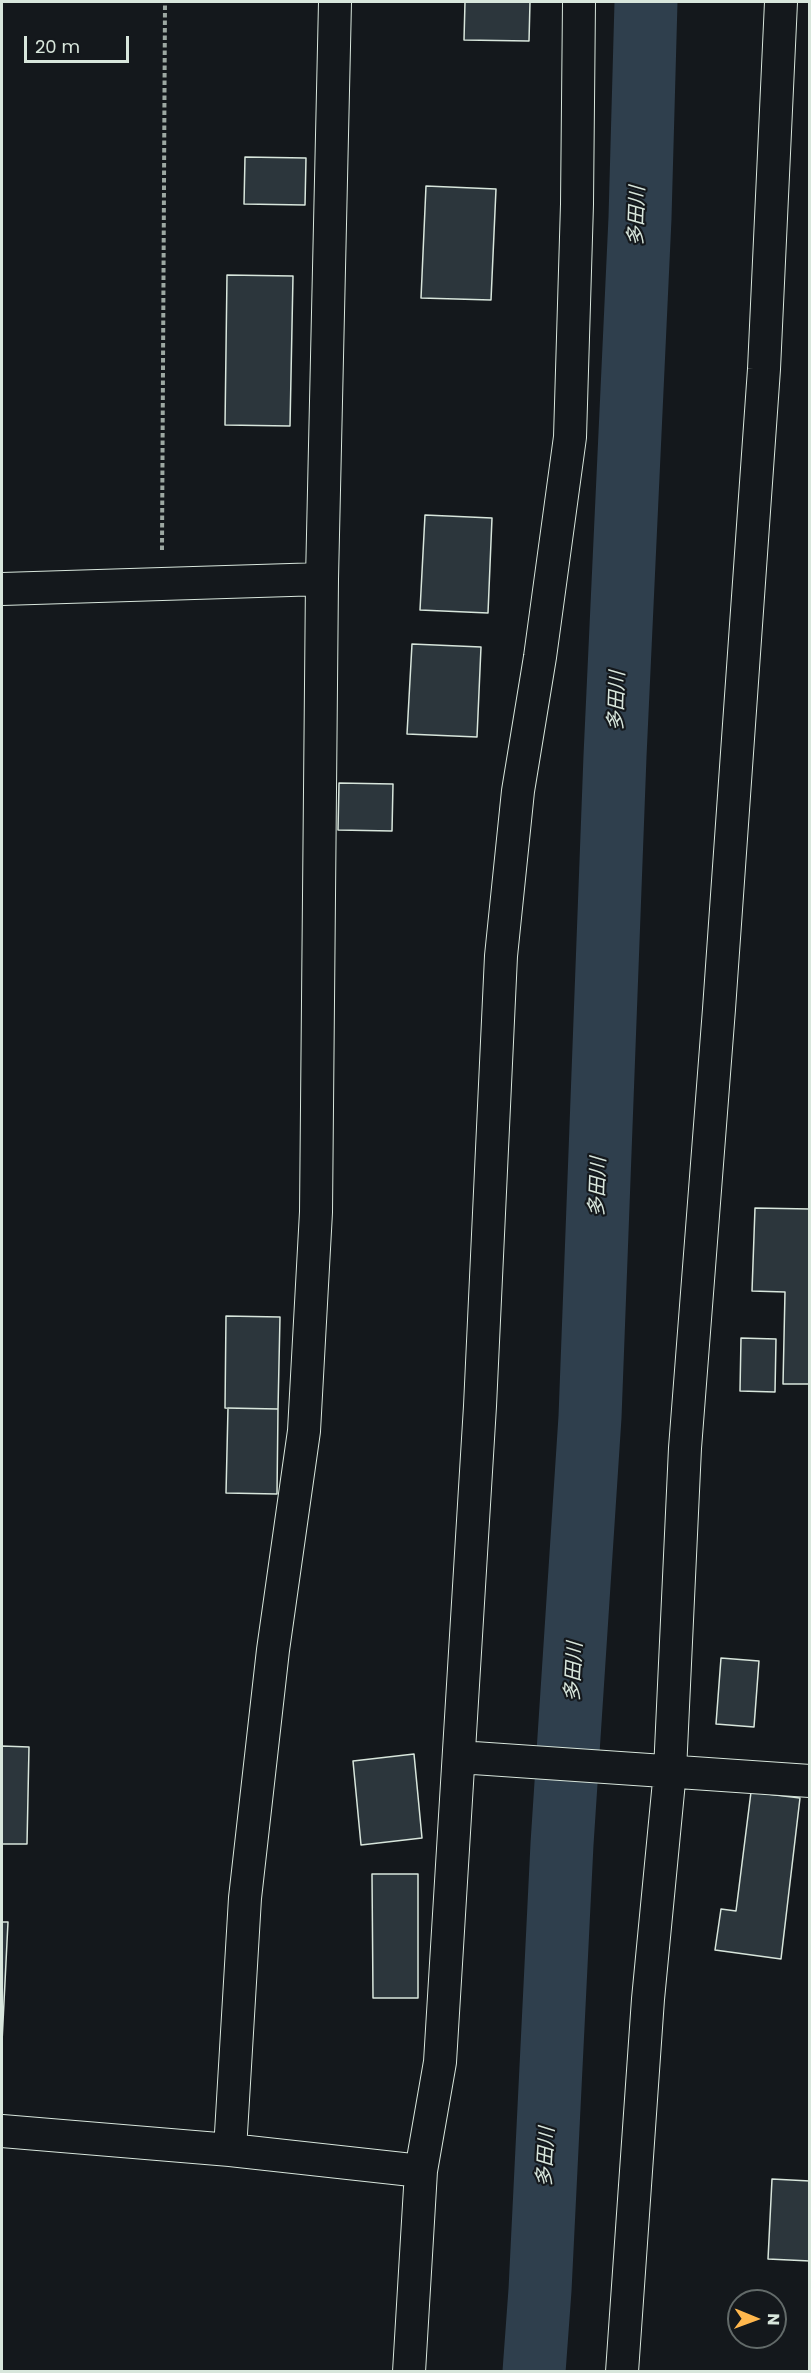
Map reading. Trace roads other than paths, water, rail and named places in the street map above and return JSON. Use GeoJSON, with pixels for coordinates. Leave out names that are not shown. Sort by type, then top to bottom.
{"type":"FeatureCollection","features":[{"type":"Feature","properties":{"kind":"street"},"geometry":{"type":"LineString","coordinates":[[231,2150],[245,1898],[273,1650],[304,1431],[316,1212],[322,579],[335,2]]}},
{"type":"Feature","properties":{"kind":"street"},"geometry":{"type":"LineString","coordinates":[[409,2372],[421,2171],[440,2062],[467,1757],[480,1406],[501,956],[518,791],[540,657],[570,437],[577,204],[579,2]]}},
{"type":"Feature","properties":{"kind":"street"},"geometry":{"type":"LineString","coordinates":[[622,2372],[662,1770],[764,369],[781,2]]}},
{"type":"Feature","properties":{"kind":"street"},"geometry":{"type":"LineString","coordinates":[[2,589],[322,579]]}},
{"type":"Feature","properties":{"kind":"street"},"geometry":{"type":"LineString","coordinates":[[467,1757],[810,1781]]}},
{"type":"Feature","properties":{"kind":"street"},"geometry":{"type":"LineString","coordinates":[[2,2131],[231,2150],[421,2171]]}},
{"type":"Feature","properties":{"kind":"waterway","name":"多田川"},"geometry":{"type":"LineString","coordinates":[[534,2372],[562,1844],[590,1417],[615,756],[640,218],[646,2]]}}]}
